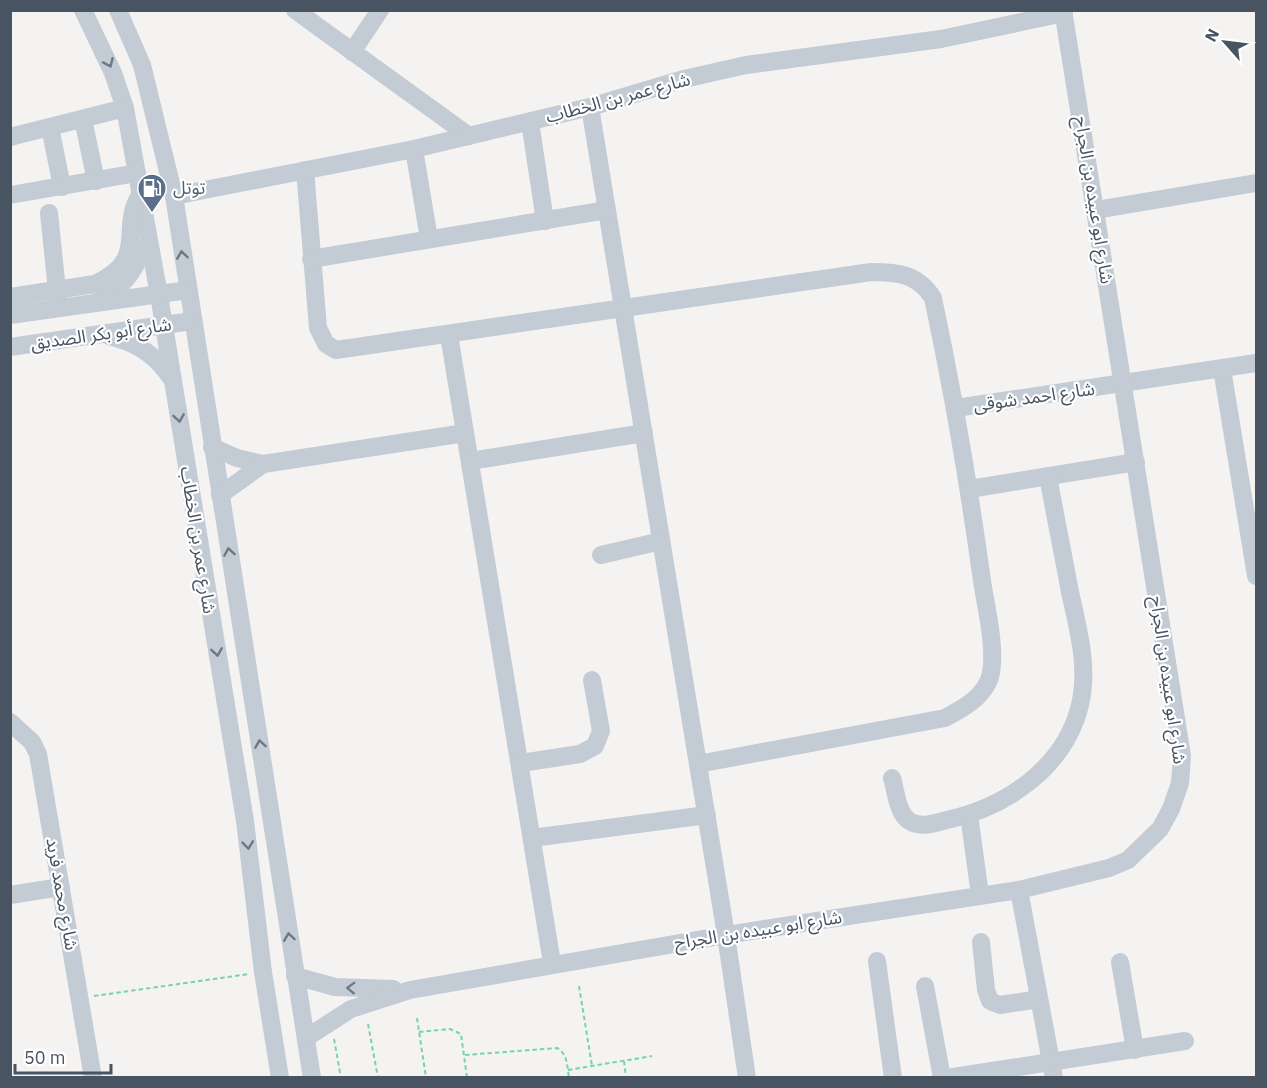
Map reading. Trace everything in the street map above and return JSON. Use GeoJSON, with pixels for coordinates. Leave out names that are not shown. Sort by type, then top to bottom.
{"type":"FeatureCollection","features":[{"type":"Feature","properties":{"kind":"street","name":"شارع عمر بن الخطاب"},"geometry":{"type":"LineString","coordinates":[[83,10],[113,73],[125,108],[141,193],[245,821],[263,972],[280,1077]]}},
{"type":"Feature","properties":{"kind":"street","name":"شارع عمر بن الخطاب"},"geometry":{"type":"LineString","coordinates":[[118,10],[142,65],[174,196],[312,1077]]}},
{"type":"Feature","properties":{"kind":"street"},"geometry":{"type":"LineString","coordinates":[[295,10],[469,136]]}},
{"type":"Feature","properties":{"kind":"street"},"geometry":{"type":"LineString","coordinates":[[352,52],[380,10]]}},
{"type":"Feature","properties":{"kind":"street","name":"شارع عمر بن الخطاب"},"geometry":{"type":"LineString","coordinates":[[174,196],[414,149],[590,107],[684,79],[746,65],[940,39],[1064,12]]}},
{"type":"Feature","properties":{"kind":"street","name":"شارع ابو عبيده بن الجراح"},"geometry":{"type":"LineString","coordinates":[[306,1038],[331,1019],[362,1005],[410,990],[552,963],[726,934],[1019,890],[1109,868],[1128,860],[1160,829],[1171,809],[1180,783],[1182,756],[1064,12]]}},
{"type":"Feature","properties":{"kind":"street"},"geometry":{"type":"LineString","coordinates":[[590,107],[707,815],[747,1077]]}},
{"type":"Feature","properties":{"kind":"street"},"geometry":{"type":"LineString","coordinates":[[10,137],[125,108]]}},
{"type":"Feature","properties":{"kind":"street"},"geometry":{"type":"LineString","coordinates":[[83,119],[96,181]]}},
{"type":"Feature","properties":{"kind":"street"},"geometry":{"type":"LineString","coordinates":[[530,122],[545,221]]}},
{"type":"Feature","properties":{"kind":"street"},"geometry":{"type":"LineString","coordinates":[[50,127],[62,187]]}},
{"type":"Feature","properties":{"kind":"street"},"geometry":{"type":"LineString","coordinates":[[414,149],[429,239]]}},
{"type":"Feature","properties":{"kind":"street"},"geometry":{"type":"LineString","coordinates":[[305,170],[311,259],[607,210]]}},
{"type":"Feature","properties":{"kind":"street"},"geometry":{"type":"LineString","coordinates":[[10,195],[137,173]]}},
{"type":"Feature","properties":{"kind":"street"},"geometry":{"type":"LineString","coordinates":[[1096,210],[1257,183]]}},
{"type":"Feature","properties":{"kind":"street"},"geometry":{"type":"LineString","coordinates":[[10,297],[95,284],[118,269],[132,244],[131,216],[141,193]]}},
{"type":"Feature","properties":{"kind":"street"},"geometry":{"type":"LineString","coordinates":[[49,213],[58,308]]}},
{"type":"Feature","properties":{"kind":"street"},"geometry":{"type":"LineString","coordinates":[[95,303],[116,290],[129,277],[140,256],[147,229]]}},
{"type":"Feature","properties":{"kind":"street","name":"شارع احمد شوقى"},"geometry":{"type":"LineString","coordinates":[[311,259],[319,334],[330,348],[342,351],[871,272],[897,272],[925,285],[933,298],[956,408],[1124,385],[1257,363]]}},
{"type":"Feature","properties":{"kind":"street","name":"شارع أبو بكر الصديق"},"geometry":{"type":"LineString","coordinates":[[10,315],[188,290]]}},
{"type":"Feature","properties":{"kind":"street","name":"شارع أبو بكر الصديق"},"geometry":{"type":"LineString","coordinates":[[10,347],[192,321]]}},
{"type":"Feature","properties":{"kind":"street"},"geometry":{"type":"LineString","coordinates":[[102,334],[143,348],[160,362],[172,380]]}},
{"type":"Feature","properties":{"kind":"street"},"geometry":{"type":"LineString","coordinates":[[449,335],[552,963]]}},
{"type":"Feature","properties":{"kind":"street"},"geometry":{"type":"LineString","coordinates":[[1222,369],[1257,576]]}},
{"type":"Feature","properties":{"kind":"street"},"geometry":{"type":"LineString","coordinates":[[698,764],[945,718],[980,695],[989,680],[992,661],[956,408]]}},
{"type":"Feature","properties":{"kind":"street"},"geometry":{"type":"LineString","coordinates":[[212,447],[237,458],[263,464],[465,433]]}},
{"type":"Feature","properties":{"kind":"street"},"geometry":{"type":"LineString","coordinates":[[470,461],[644,433]]}},
{"type":"Feature","properties":{"kind":"street"},"geometry":{"type":"LineString","coordinates":[[969,489],[1136,462]]}},
{"type":"Feature","properties":{"kind":"street"},"geometry":{"type":"LineString","coordinates":[[220,495],[263,464]]}},
{"type":"Feature","properties":{"kind":"street"},"geometry":{"type":"LineString","coordinates":[[892,778],[903,814],[911,823],[923,825],[969,815],[1009,797],[1054,758],[1072,731],[1081,702],[1082,654],[1048,476]]}},
{"type":"Feature","properties":{"kind":"street"},"geometry":{"type":"LineString","coordinates":[[601,555],[661,541]]}},
{"type":"Feature","properties":{"kind":"street"},"geometry":{"type":"LineString","coordinates":[[521,763],[586,753],[595,746],[601,731],[592,680]]}},
{"type":"Feature","properties":{"kind":"street","name":"شارع محمد فريد"},"geometry":{"type":"LineString","coordinates":[[10,722],[32,742],[38,754],[80,998],[91,1077]]}},
{"type":"Feature","properties":{"kind":"street"},"geometry":{"type":"LineString","coordinates":[[238,786],[248,792],[255,792],[266,781]]}},
{"type":"Feature","properties":{"kind":"street"},"geometry":{"type":"LineString","coordinates":[[245,821],[256,811],[270,816]]}},
{"type":"Feature","properties":{"kind":"street"},"geometry":{"type":"LineString","coordinates":[[532,838],[707,815]]}},
{"type":"Feature","properties":{"kind":"street"},"geometry":{"type":"LineString","coordinates":[[969,815],[980,896]]}},
{"type":"Feature","properties":{"kind":"street"},"geometry":{"type":"LineString","coordinates":[[10,895],[61,887]]}},
{"type":"Feature","properties":{"kind":"street"},"geometry":{"type":"LineString","coordinates":[[1019,890],[1052,1069]]}},
{"type":"Feature","properties":{"kind":"street"},"geometry":{"type":"LineString","coordinates":[[981,942],[987,996],[990,1000],[1000,1005],[1039,999]]}},
{"type":"Feature","properties":{"kind":"street"},"geometry":{"type":"LineString","coordinates":[[877,962],[893,1077]]}},
{"type":"Feature","properties":{"kind":"street"},"geometry":{"type":"LineString","coordinates":[[1120,962],[1134,1050]]}},
{"type":"Feature","properties":{"kind":"street","name":"شارع ابو عبيده بن الجراح"},"geometry":{"type":"LineString","coordinates":[[295,976],[335,987],[410,990]]}},
{"type":"Feature","properties":{"kind":"street"},"geometry":{"type":"LineString","coordinates":[[925,986],[942,1077]]}},
{"type":"Feature","properties":{"kind":"street"},"geometry":{"type":"LineString","coordinates":[[947,1077],[1052,1069],[1185,1041]]}},
{"type":"Feature","properties":{"kind":"path"},"geometry":{"type":"LineString","coordinates":[[80,998],[263,972]]}},
{"type":"Feature","properties":{"kind":"path"},"geometry":{"type":"LineString","coordinates":[[579,986],[592,1066]]}},
{"type":"Feature","properties":{"kind":"path"},"geometry":{"type":"LineString","coordinates":[[417,1018],[426,1077]]}},
{"type":"Feature","properties":{"kind":"path"},"geometry":{"type":"LineString","coordinates":[[331,1019],[341,1077]]}},
{"type":"Feature","properties":{"kind":"path"},"geometry":{"type":"LineString","coordinates":[[368,1024],[378,1077]]}},
{"type":"Feature","properties":{"kind":"path"},"geometry":{"type":"LineString","coordinates":[[419,1032],[455,1029],[463,1039],[467,1077]]}},
{"type":"Feature","properties":{"kind":"path"},"geometry":{"type":"LineString","coordinates":[[465,1054],[550,1046],[563,1051],[569,1077]]}},
{"type":"Feature","properties":{"kind":"path"},"geometry":{"type":"LineString","coordinates":[[568,1070],[652,1056]]}},
{"type":"Feature","properties":{"kind":"path"},"geometry":{"type":"LineString","coordinates":[[624,1061],[626,1077]]}},
{"type":"Feature","properties":{"kind":"place","name":"توتل"},"geometry":{"type":"Point","coordinates":[152,214]}}]}
